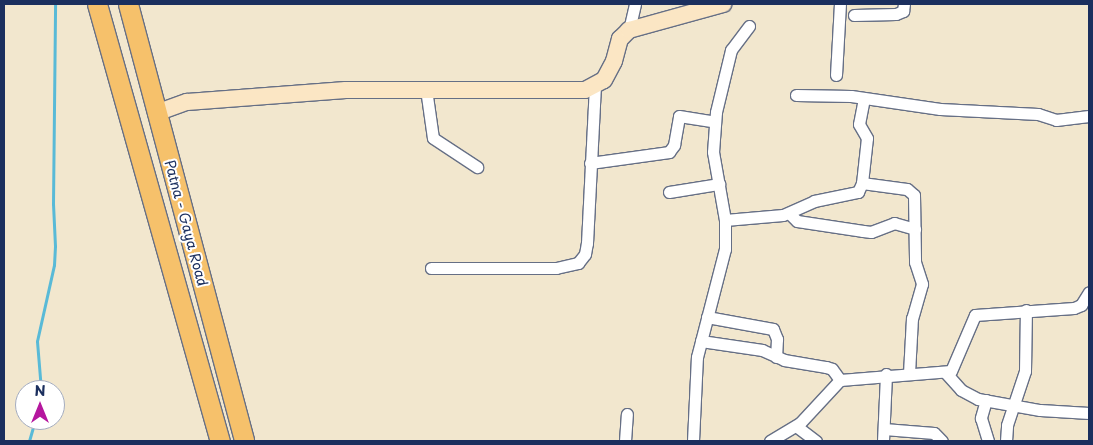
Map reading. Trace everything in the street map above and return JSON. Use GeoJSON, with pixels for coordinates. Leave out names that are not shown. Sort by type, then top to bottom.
{"type":"FeatureCollection","features":[{"type":"Feature","properties":{"kind":"main road"},"geometry":{"type":"LineString","coordinates":[[97,4],[220,441]]}},
{"type":"Feature","properties":{"kind":"main road","name":"Patna - Gaya Road"},"geometry":{"type":"LineString","coordinates":[[128,4],[244,441]]}},
{"type":"Feature","properties":{"kind":"street"},"geometry":{"type":"LineString","coordinates":[[630,30],[635,4]]}},
{"type":"Feature","properties":{"kind":"street"},"geometry":{"type":"LineString","coordinates":[[156,113],[187,102],[346,90],[426,89],[558,92],[595,87],[604,80],[614,61],[620,38],[630,30],[723,4]]}},
{"type":"Feature","properties":{"kind":"street"},"geometry":{"type":"LineString","coordinates":[[836,75],[840,4]]}},
{"type":"Feature","properties":{"kind":"street"},"geometry":{"type":"LineString","coordinates":[[854,15],[896,14],[903,10],[904,4],[912,4]]}},
{"type":"Feature","properties":{"kind":"street"},"geometry":{"type":"LineString","coordinates":[[693,441],[694,383],[700,341],[724,261],[725,220],[713,152],[715,122],[727,59],[735,42],[749,26]]}},
{"type":"Feature","properties":{"kind":"street"},"geometry":{"type":"LineString","coordinates":[[431,268],[556,268],[578,263],[585,254],[587,243],[595,87]]}},
{"type":"Feature","properties":{"kind":"street"},"geometry":{"type":"LineString","coordinates":[[426,89],[433,138],[477,167]]}},
{"type":"Feature","properties":{"kind":"street"},"geometry":{"type":"LineString","coordinates":[[796,95],[864,98],[940,109],[1038,114],[1056,120],[1089,116]]}},
{"type":"Feature","properties":{"kind":"street"},"geometry":{"type":"LineString","coordinates":[[725,220],[790,213],[814,202],[854,195],[862,183],[867,138],[859,124],[864,98]]}},
{"type":"Feature","properties":{"kind":"street"},"geometry":{"type":"LineString","coordinates":[[590,163],[669,152],[674,145],[679,116],[715,122]]}},
{"type":"Feature","properties":{"kind":"street"},"geometry":{"type":"LineString","coordinates":[[862,183],[911,190],[916,203],[915,262],[922,284],[912,318],[909,373]]}},
{"type":"Feature","properties":{"kind":"street"},"geometry":{"type":"LineString","coordinates":[[669,192],[719,184]]}},
{"type":"Feature","properties":{"kind":"street"},"geometry":{"type":"LineString","coordinates":[[790,213],[797,221],[863,231],[871,232],[894,222],[915,229]]}},
{"type":"Feature","properties":{"kind":"street"},"geometry":{"type":"LineString","coordinates":[[770,441],[796,426],[840,380],[886,374],[945,372],[955,368],[975,315],[1074,308],[1081,305],[1089,292]]}},
{"type":"Feature","properties":{"kind":"street"},"geometry":{"type":"LineString","coordinates":[[1006,441],[1007,425],[1016,406],[1025,371],[1026,310]]}},
{"type":"Feature","properties":{"kind":"street"},"geometry":{"type":"LineString","coordinates":[[707,317],[774,329],[777,339],[776,357]]}},
{"type":"Feature","properties":{"kind":"street"},"geometry":{"type":"LineString","coordinates":[[700,341],[762,350],[776,357],[832,369],[840,380]]}},
{"type":"Feature","properties":{"kind":"street"},"geometry":{"type":"LineString","coordinates":[[945,372],[961,390],[986,400],[1016,406],[1089,413]]}},
{"type":"Feature","properties":{"kind":"street"},"geometry":{"type":"LineString","coordinates":[[884,441],[886,374]]}},
{"type":"Feature","properties":{"kind":"street"},"geometry":{"type":"LineString","coordinates":[[986,400],[981,418],[988,441]]}},
{"type":"Feature","properties":{"kind":"street"},"geometry":{"type":"LineString","coordinates":[[625,441],[627,414]]}},
{"type":"Feature","properties":{"kind":"street"},"geometry":{"type":"LineString","coordinates":[[796,426],[816,441]]}},
{"type":"Feature","properties":{"kind":"street"},"geometry":{"type":"LineString","coordinates":[[884,429],[910,436],[934,433],[942,441]]}},
{"type":"Feature","properties":{"kind":"waterway"},"geometry":{"type":"LineString","coordinates":[[40,380],[37,341],[54,265],[55,246],[53,204],[55,4]]}},
{"type":"Feature","properties":{"kind":"waterway"},"geometry":{"type":"LineString","coordinates":[[29,441],[32,430]]}}]}
